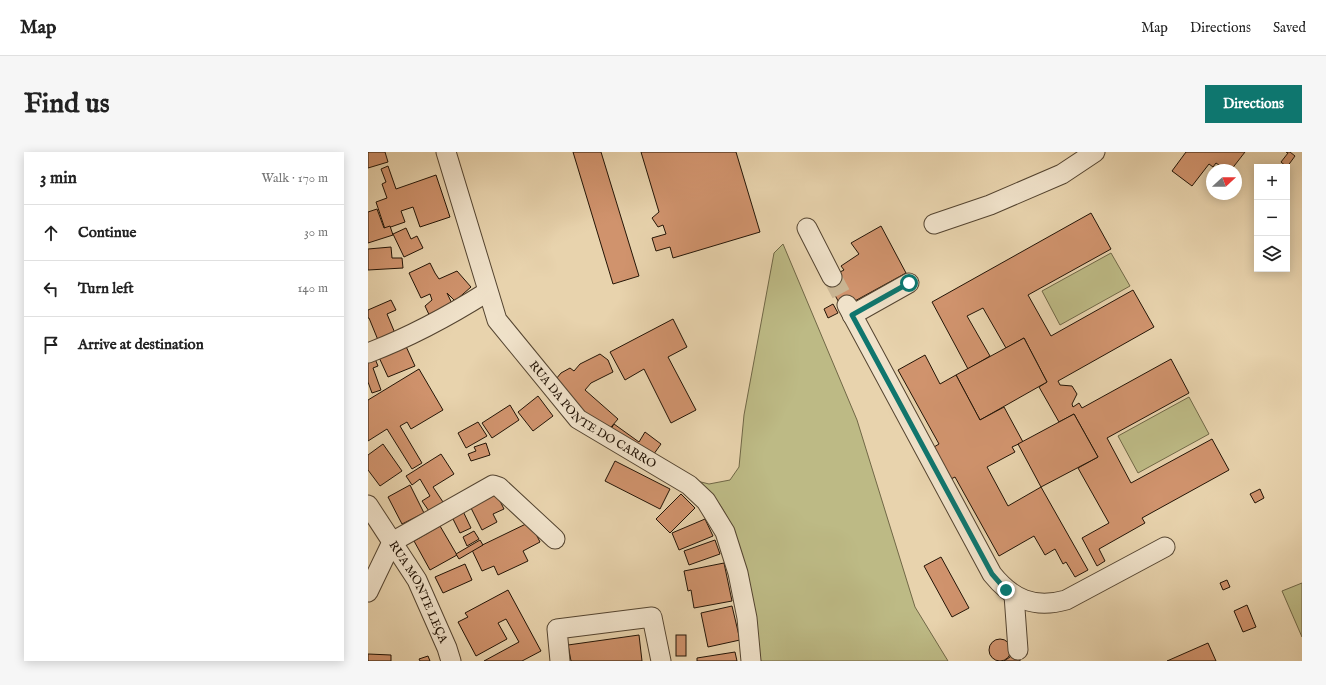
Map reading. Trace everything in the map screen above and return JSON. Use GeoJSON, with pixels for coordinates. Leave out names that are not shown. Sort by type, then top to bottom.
{"type":"FeatureCollection","features":[{"type":"Feature","properties":{"kind":"street","name":"RUA DA PONTE DO CARRO"},"geometry":{"type":"LineString","coordinates":[[446,152],[487,292],[497,320],[578,419],[689,485],[706,501],[725,532],[738,573],[747,618],[751,661]]}},
{"type":"Feature","properties":{"kind":"street"},"geometry":{"type":"LineString","coordinates":[[934,224],[990,205],[1062,174],[1095,152]]}},
{"type":"Feature","properties":{"kind":"street"},"geometry":{"type":"LineString","coordinates":[[807,228],[832,277]]}},
{"type":"Feature","properties":{"kind":"street"},"geometry":{"type":"LineString","coordinates":[[909,283],[850,310],[992,574],[1006,590],[1014,595],[1042,604],[1066,600],[1165,547]]}},
{"type":"Feature","properties":{"kind":"street"},"geometry":{"type":"LineString","coordinates":[[368,353],[416,332],[462,308],[487,292]]}},
{"type":"Feature","properties":{"kind":"street"},"geometry":{"type":"LineString","coordinates":[[368,592],[392,542],[493,485],[499,487],[555,539]]}},
{"type":"Feature","properties":{"kind":"street","name":"RUA MONTE LEÇA"},"geometry":{"type":"LineString","coordinates":[[368,505],[416,580],[447,648],[451,661]]}},
{"type":"Feature","properties":{"kind":"street"},"geometry":{"type":"LineString","coordinates":[[1014,595],[1018,650]]}},
{"type":"Feature","properties":{"kind":"street"},"geometry":{"type":"LineString","coordinates":[[560,661],[557,629],[652,617],[661,661]]}},
{"type":"Feature","properties":{"kind":"shaded area"},"geometry":{"type":"Polygon","coordinates":[[[783,244],[857,420],[915,607],[948,661],[759,661],[752,602],[739,544],[720,504],[697,481],[709,484],[730,480],[739,467],[744,415],[774,253],[783,244]]]}},
{"type":"Feature","properties":{"kind":"shaded area"},"geometry":{"type":"Polygon","coordinates":[[[1111,253],[1130,286],[1060,325],[1042,291],[1111,253]]]}},
{"type":"Feature","properties":{"kind":"shaded area"},"geometry":{"type":"Polygon","coordinates":[[[1189,397],[1209,434],[1138,473],[1118,436],[1189,397]]]}},
{"type":"Feature","properties":{"kind":"shaded area"},"geometry":{"type":"Polygon","coordinates":[[[1302,583],[1302,637],[1282,591],[1302,583]]]}},
{"type":"Feature","properties":{"kind":"building"},"geometry":{"type":"Polygon","coordinates":[[[368,152],[385,152],[388,162],[368,168],[368,152]]]}},
{"type":"Feature","properties":{"kind":"building"},"geometry":{"type":"Polygon","coordinates":[[[573,152],[601,152],[639,276],[613,284],[573,152]]]}},
{"type":"Feature","properties":{"kind":"building"},"geometry":{"type":"Polygon","coordinates":[[[641,152],[736,152],[760,232],[673,258],[670,247],[656,251],[652,238],[666,234],[663,225],[658,227],[652,218],[659,212],[641,152]]]}},
{"type":"Feature","properties":{"kind":"building"},"geometry":{"type":"Polygon","coordinates":[[[1186,152],[1245,152],[1236,164],[1206,164],[1206,168],[1192,186],[1172,171],[1186,152]]]}},
{"type":"Feature","properties":{"kind":"building"},"geometry":{"type":"Polygon","coordinates":[[[1286,152],[1290,152],[1295,156],[1289,164],[1283,164],[1281,162],[1288,153],[1286,152]]]}},
{"type":"Feature","properties":{"kind":"building"},"geometry":{"type":"Polygon","coordinates":[[[388,166],[396,189],[436,175],[450,217],[420,227],[413,207],[401,211],[405,222],[385,229],[376,202],[387,198],[382,184],[386,182],[381,169],[388,166]]]}},
{"type":"Feature","properties":{"kind":"building"},"geometry":{"type":"Polygon","coordinates":[[[377,209],[384,228],[390,226],[393,235],[368,243],[368,212],[377,209]]]}},
{"type":"Feature","properties":{"kind":"building"},"geometry":{"type":"Polygon","coordinates":[[[1091,213],[1111,249],[1028,295],[1051,336],[1133,290],[1154,327],[1058,381],[1060,385],[1072,386],[1077,394],[1072,404],[1073,407],[1079,403],[1082,408],[1171,359],[1189,393],[1107,438],[1131,483],[1212,439],[1229,470],[1142,518],[1145,523],[1099,549],[1105,561],[1097,566],[1082,538],[1109,523],[1078,468],[1098,457],[1074,414],[1059,422],[1039,387],[1047,382],[1024,338],[1006,348],[983,308],[967,316],[990,356],[968,369],[932,302],[1091,213]]]}},
{"type":"Feature","properties":{"kind":"building"},"geometry":{"type":"Polygon","coordinates":[[[881,226],[906,273],[842,308],[826,279],[844,270],[841,266],[859,254],[851,243],[881,226]]]}},
{"type":"Feature","properties":{"kind":"building"},"geometry":{"type":"Polygon","coordinates":[[[406,228],[411,239],[417,236],[423,248],[404,257],[393,234],[406,228]]]}},
{"type":"Feature","properties":{"kind":"building"},"geometry":{"type":"Polygon","coordinates":[[[391,247],[392,258],[402,258],[403,268],[368,270],[368,249],[391,247]]]}},
{"type":"Feature","properties":{"kind":"building"},"geometry":{"type":"Polygon","coordinates":[[[430,263],[439,279],[457,271],[471,287],[455,301],[447,293],[455,310],[432,321],[425,306],[432,300],[430,294],[421,298],[409,273],[430,263]]]}},
{"type":"Feature","properties":{"kind":"building"},"geometry":{"type":"Polygon","coordinates":[[[391,300],[396,310],[387,314],[397,338],[380,345],[368,318],[368,310],[391,300]]]}},
{"type":"Feature","properties":{"kind":"building"},"geometry":{"type":"Polygon","coordinates":[[[833,304],[838,313],[828,318],[824,309],[833,304]]]}},
{"type":"Feature","properties":{"kind":"building"},"geometry":{"type":"Polygon","coordinates":[[[673,319],[687,347],[668,357],[696,410],[671,423],[644,369],[625,380],[610,352],[673,319]]]}},
{"type":"Feature","properties":{"kind":"building"},"geometry":{"type":"Polygon","coordinates":[[[1024,338],[1047,382],[980,420],[956,375],[1024,338]]]}},
{"type":"Feature","properties":{"kind":"building"},"geometry":{"type":"Polygon","coordinates":[[[404,342],[415,366],[388,377],[377,353],[404,342]]]}},
{"type":"Feature","properties":{"kind":"building"},"geometry":{"type":"Polygon","coordinates":[[[373,354],[378,366],[373,368],[381,390],[372,393],[368,382],[368,356],[373,354]]]}},
{"type":"Feature","properties":{"kind":"building"},"geometry":{"type":"Polygon","coordinates":[[[600,354],[608,360],[613,372],[591,383],[585,390],[618,419],[606,433],[562,394],[556,379],[561,373],[570,368],[574,371],[580,364],[600,354]]]}},
{"type":"Feature","properties":{"kind":"building"},"geometry":{"type":"Polygon","coordinates":[[[925,355],[940,384],[956,375],[980,420],[1004,407],[1023,442],[1012,447],[1015,452],[987,467],[1008,506],[1041,487],[1088,570],[1075,577],[1066,562],[1063,564],[1055,549],[1045,555],[1034,536],[999,556],[955,477],[951,479],[934,447],[939,444],[898,370],[925,355]]]}},
{"type":"Feature","properties":{"kind":"building"},"geometry":{"type":"Polygon","coordinates":[[[419,369],[443,410],[411,429],[407,422],[400,426],[422,463],[412,469],[387,429],[368,441],[368,400],[419,369]]]}},
{"type":"Feature","properties":{"kind":"building"},"geometry":{"type":"Polygon","coordinates":[[[538,396],[553,416],[533,431],[518,412],[538,396]]]}},
{"type":"Feature","properties":{"kind":"building"},"geometry":{"type":"Polygon","coordinates":[[[510,405],[519,420],[492,438],[482,423],[510,405]]]}},
{"type":"Feature","properties":{"kind":"building"},"geometry":{"type":"Polygon","coordinates":[[[1074,414],[1098,457],[1041,487],[1018,444],[1074,414]]]}},
{"type":"Feature","properties":{"kind":"building"},"geometry":{"type":"Polygon","coordinates":[[[478,422],[487,436],[466,448],[458,433],[478,422]]]}},
{"type":"Feature","properties":{"kind":"building"},"geometry":{"type":"Polygon","coordinates":[[[614,424],[639,442],[645,432],[661,444],[651,458],[611,429],[614,424]]]}},
{"type":"Feature","properties":{"kind":"building"},"geometry":{"type":"Polygon","coordinates":[[[486,443],[490,455],[471,461],[468,454],[476,451],[474,447],[486,443]]]}},
{"type":"Feature","properties":{"kind":"building"},"geometry":{"type":"Polygon","coordinates":[[[383,444],[402,471],[380,486],[368,470],[368,455],[383,444]]]}},
{"type":"Feature","properties":{"kind":"building"},"geometry":{"type":"Polygon","coordinates":[[[441,454],[454,474],[433,487],[445,505],[431,514],[422,501],[430,496],[420,479],[412,485],[406,476],[441,454]]]}},
{"type":"Feature","properties":{"kind":"building"},"geometry":{"type":"Polygon","coordinates":[[[615,461],[670,489],[660,509],[605,481],[615,461]]]}},
{"type":"Feature","properties":{"kind":"building"},"geometry":{"type":"Polygon","coordinates":[[[410,485],[424,513],[402,524],[388,497],[410,485]]]}},
{"type":"Feature","properties":{"kind":"building"},"geometry":{"type":"Polygon","coordinates":[[[1260,489],[1264,498],[1255,503],[1250,494],[1260,489]]]}},
{"type":"Feature","properties":{"kind":"building"},"geometry":{"type":"Polygon","coordinates":[[[496,493],[504,509],[493,514],[497,522],[482,530],[470,506],[496,493]]]}},
{"type":"Feature","properties":{"kind":"building"},"geometry":{"type":"Polygon","coordinates":[[[681,494],[695,508],[670,533],[656,519],[681,494]]]}},
{"type":"Feature","properties":{"kind":"building"},"geometry":{"type":"Polygon","coordinates":[[[461,507],[471,528],[460,533],[450,513],[461,507]]]}},
{"type":"Feature","properties":{"kind":"building"},"geometry":{"type":"Polygon","coordinates":[[[705,519],[713,536],[679,550],[672,533],[705,519]]]}},
{"type":"Feature","properties":{"kind":"building"},"geometry":{"type":"Polygon","coordinates":[[[530,522],[540,542],[523,551],[528,561],[498,575],[494,566],[482,571],[472,550],[530,522]]]}},
{"type":"Feature","properties":{"kind":"building"},"geometry":{"type":"Polygon","coordinates":[[[440,526],[457,555],[430,570],[414,541],[440,526]]]}},
{"type":"Feature","properties":{"kind":"building"},"geometry":{"type":"Polygon","coordinates":[[[474,531],[479,539],[467,546],[463,537],[474,531]]]}},
{"type":"Feature","properties":{"kind":"building"},"geometry":{"type":"Polygon","coordinates":[[[480,540],[483,545],[459,559],[456,554],[480,540]]]}},
{"type":"Feature","properties":{"kind":"building"},"geometry":{"type":"Polygon","coordinates":[[[715,540],[720,554],[689,565],[684,551],[715,540]]]}},
{"type":"Feature","properties":{"kind":"building"},"geometry":{"type":"Polygon","coordinates":[[[941,557],[969,608],[952,617],[924,566],[941,557]]]}},
{"type":"Feature","properties":{"kind":"building"},"geometry":{"type":"Polygon","coordinates":[[[724,563],[732,601],[694,608],[691,590],[688,591],[684,571],[724,563]]]}},
{"type":"Feature","properties":{"kind":"building"},"geometry":{"type":"Polygon","coordinates":[[[465,564],[472,580],[443,593],[435,577],[465,564]]]}},
{"type":"Feature","properties":{"kind":"building"},"geometry":{"type":"Polygon","coordinates":[[[1227,580],[1230,587],[1223,590],[1220,583],[1227,580]]]}},
{"type":"Feature","properties":{"kind":"building"},"geometry":{"type":"Polygon","coordinates":[[[508,590],[541,651],[522,661],[484,661],[519,642],[506,619],[498,623],[507,639],[476,656],[458,622],[468,617],[465,613],[508,590]]]}},
{"type":"Feature","properties":{"kind":"building"},"geometry":{"type":"Polygon","coordinates":[[[1247,605],[1256,627],[1243,632],[1234,611],[1247,605]]]}},
{"type":"Feature","properties":{"kind":"building"},"geometry":{"type":"Polygon","coordinates":[[[732,606],[740,640],[708,647],[701,613],[732,606]]]}},
{"type":"Feature","properties":{"kind":"building"},"geometry":{"type":"Polygon","coordinates":[[[639,635],[642,661],[571,661],[568,645],[639,635]]]}},
{"type":"Feature","properties":{"kind":"building"},"geometry":{"type":"Polygon","coordinates":[[[676,635],[686,635],[686,656],[676,656],[676,635]]]}},
{"type":"Feature","properties":{"kind":"building"},"geometry":{"type":"Polygon","coordinates":[[[1000,639],[1008,642],[1011,650],[1008,658],[1000,661],[992,658],[989,650],[992,642],[1000,639]]]}},
{"type":"Feature","properties":{"kind":"building"},"geometry":{"type":"Polygon","coordinates":[[[1208,643],[1216,661],[1167,661],[1208,643]]]}},
{"type":"Feature","properties":{"kind":"building"},"geometry":{"type":"Polygon","coordinates":[[[735,652],[737,661],[697,661],[697,658],[735,652]]]}},
{"type":"Feature","properties":{"kind":"building"},"geometry":{"type":"Polygon","coordinates":[[[1011,653],[1020,657],[1020,661],[1004,661],[1010,657],[1011,653]]]}},
{"type":"Feature","properties":{"kind":"building"},"geometry":{"type":"Polygon","coordinates":[[[368,654],[391,655],[391,661],[368,661],[368,654]]]}},
{"type":"Feature","properties":{"kind":"building"},"geometry":{"type":"Polygon","coordinates":[[[428,656],[430,661],[420,661],[419,659],[428,656]]]}},
{"type":"Feature","properties":{"kind":"tunnel"},"geometry":{"type":"LineString","coordinates":[[832,277],[847,305]]}},
{"type":"Feature","properties":{"kind":"route"},"geometry":{"type":"LineString","coordinates":[[909,283],[852,315],[992,574],[1006,590]]}}]}
